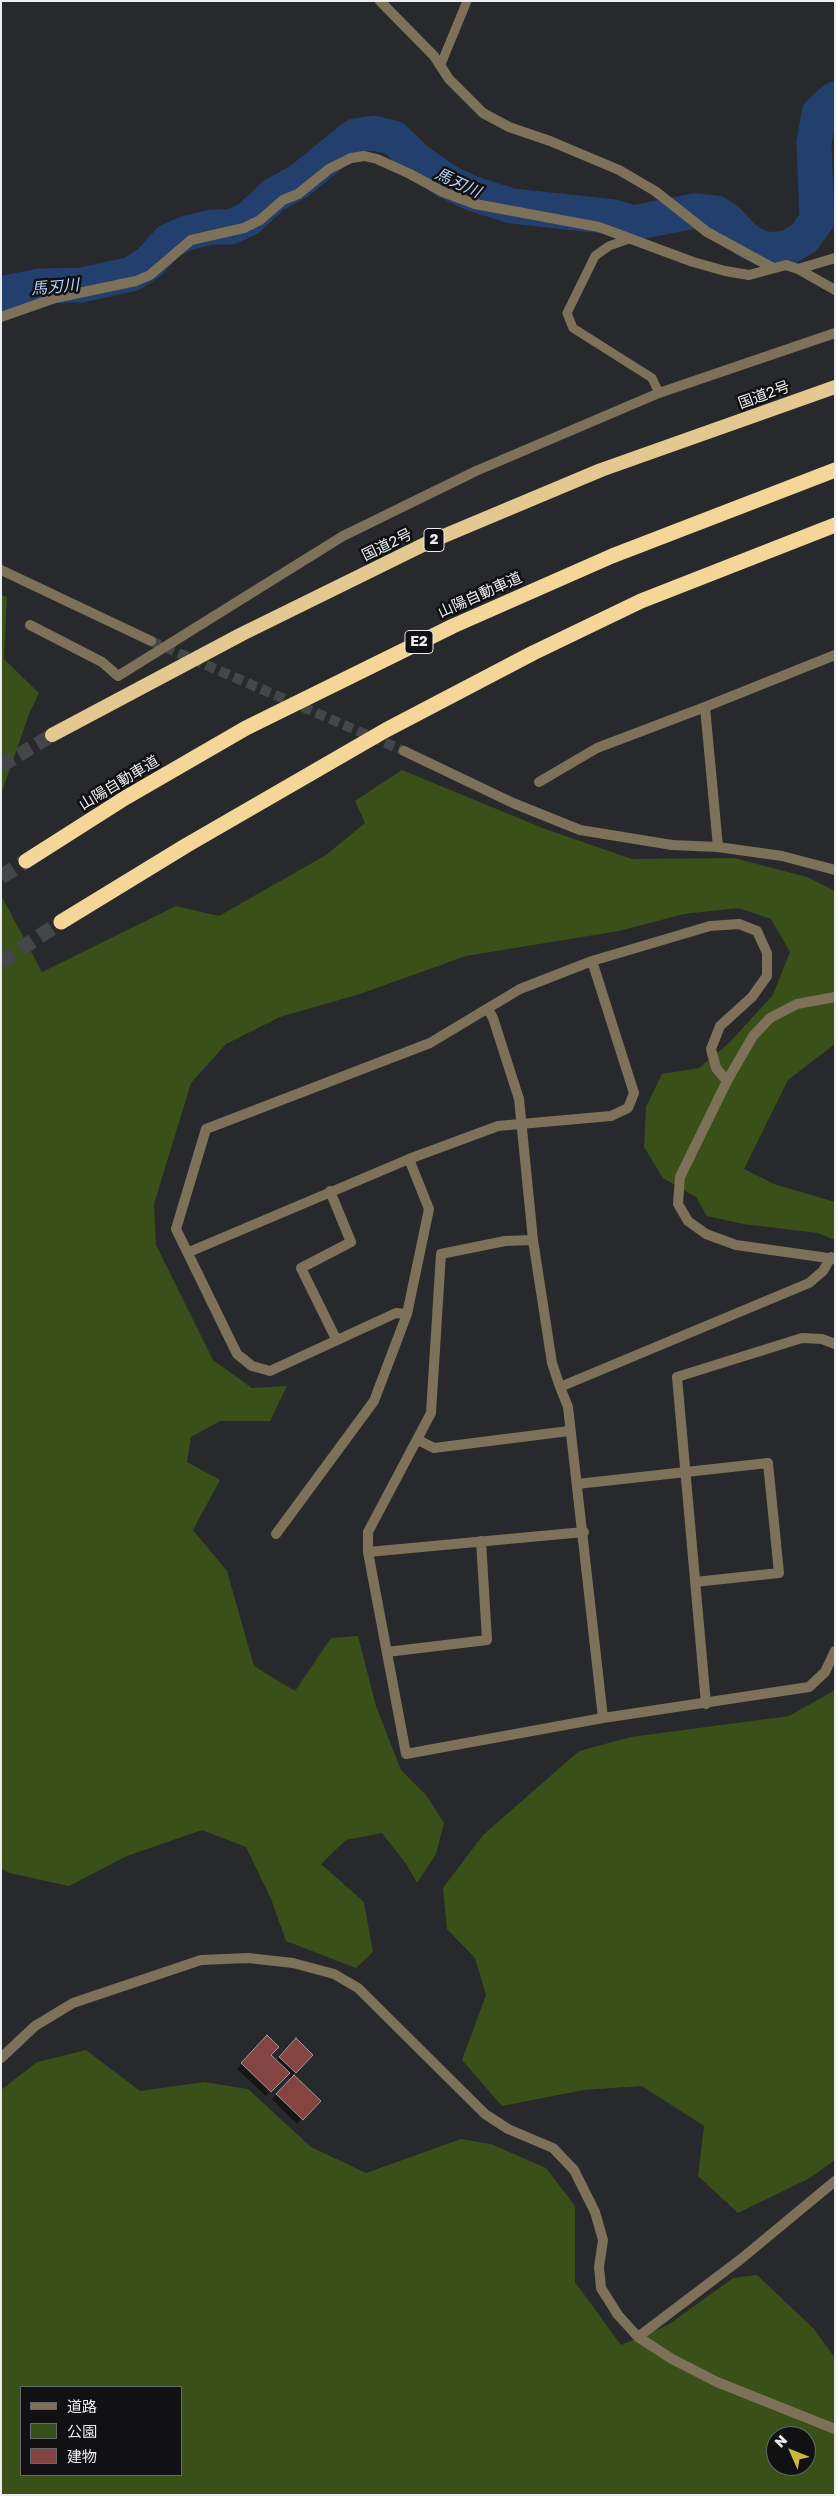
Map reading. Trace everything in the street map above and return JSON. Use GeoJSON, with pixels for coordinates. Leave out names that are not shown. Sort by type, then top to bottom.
{"type":"FeatureCollection","features":[{"type":"Feature","properties":{"kind":"highway","name":"国道2号"},"geometry":{"type":"LineString","coordinates":[[52,735],[234,639],[427,543],[601,470],[835,387]]}},
{"type":"Feature","properties":{"kind":"highway","name":"山陽自動車道"},"geometry":{"type":"LineString","coordinates":[[26,861],[125,798],[246,728],[452,626],[612,556],[835,470]]}},
{"type":"Feature","properties":{"kind":"highway"},"geometry":{"type":"LineString","coordinates":[[62,922],[187,844],[377,735],[533,653],[641,601],[835,525]]}},
{"type":"Feature","properties":{"kind":"street"},"geometry":{"type":"LineString","coordinates":[[380,1],[441,64],[449,79],[483,113],[509,127],[550,140],[619,170],[655,191],[707,232],[773,268]]}},
{"type":"Feature","properties":{"kind":"street"},"geometry":{"type":"LineString","coordinates":[[1,317],[55,298],[143,278],[191,240],[244,228],[260,220],[283,200],[298,194],[329,170],[351,158],[364,156],[376,159],[410,174],[443,192],[475,204],[599,227],[693,262],[725,271],[749,274],[786,265],[798,269],[835,290]]}},
{"type":"Feature","properties":{"kind":"street"},"geometry":{"type":"LineString","coordinates":[[798,269],[835,258]]}},
{"type":"Feature","properties":{"kind":"street"},"geometry":{"type":"LineString","coordinates":[[30,625],[102,662],[118,676],[343,536],[476,471],[659,393],[835,333]]}},
{"type":"Feature","properties":{"kind":"street"},"geometry":{"type":"LineString","coordinates":[[1,570],[151,641]]}},
{"type":"Feature","properties":{"kind":"street"},"geometry":{"type":"LineString","coordinates":[[539,782],[597,748],[835,656]]}},
{"type":"Feature","properties":{"kind":"street"},"geometry":{"type":"LineString","coordinates":[[706,707],[718,847]]}},
{"type":"Feature","properties":{"kind":"street"},"geometry":{"type":"LineString","coordinates":[[404,751],[513,803],[580,830],[672,845],[718,847],[782,856],[835,870]]}},
{"type":"Feature","properties":{"kind":"street"},"geometry":{"type":"LineString","coordinates":[[407,1314],[396,1313],[270,1371],[252,1366],[237,1354],[189,1252],[176,1229],[206,1129],[430,1043],[520,989],[592,961],[710,926],[738,924],[757,931],[767,953],[767,976],[752,997],[720,1026],[711,1049],[716,1068],[727,1081]]}},
{"type":"Feature","properties":{"kind":"street"},"geometry":{"type":"LineString","coordinates":[[189,1252],[330,1191],[498,1126],[612,1116],[628,1108],[634,1093],[592,961]]}},
{"type":"Feature","properties":{"kind":"street"},"geometry":{"type":"LineString","coordinates":[[560,1387],[809,1282],[823,1271],[833,1258],[736,1245],[706,1234],[688,1221],[678,1204],[680,1177],[727,1081],[752,1036],[770,1018],[797,1004],[835,997]]}},
{"type":"Feature","properties":{"kind":"street"},"geometry":{"type":"LineString","coordinates":[[488,1009],[493,1018],[519,1099],[520,1125],[534,1240],[552,1363],[568,1407],[584,1532],[603,1718]]}},
{"type":"Feature","properties":{"kind":"street"},"geometry":{"type":"LineString","coordinates":[[276,1534],[374,1401],[407,1314],[429,1209],[409,1159]]}},
{"type":"Feature","properties":{"kind":"street"},"geometry":{"type":"LineString","coordinates":[[330,1191],[351,1242],[301,1268],[336,1339]]}},
{"type":"Feature","properties":{"kind":"street"},"geometry":{"type":"LineString","coordinates":[[534,1240],[505,1242],[441,1254],[431,1413],[368,1532],[368,1552],[406,1754],[603,1718],[809,1687],[825,1672],[835,1651]]}},
{"type":"Feature","properties":{"kind":"street"},"geometry":{"type":"LineString","coordinates":[[706,1704],[677,1378],[802,1338],[822,1339],[835,1344]]}},
{"type":"Feature","properties":{"kind":"street"},"geometry":{"type":"LineString","coordinates":[[418,1440],[434,1448],[570,1431]]}},
{"type":"Feature","properties":{"kind":"street"},"geometry":{"type":"LineString","coordinates":[[577,1484],[768,1463],[779,1573],[695,1582]]}},
{"type":"Feature","properties":{"kind":"street"},"geometry":{"type":"LineString","coordinates":[[368,1552],[584,1532]]}},
{"type":"Feature","properties":{"kind":"street"},"geometry":{"type":"LineString","coordinates":[[387,1652],[487,1640],[481,1541]]}},
{"type":"Feature","properties":{"kind":"street"},"geometry":{"type":"LineString","coordinates":[[1,2058],[35,2026],[74,2003],[201,1960],[248,1958],[293,1963],[334,1974],[358,1988],[485,2114],[508,2129],[553,2148],[574,2170],[595,2212],[603,2240],[598,2267],[602,2288],[618,2315],[638,2338],[717,2382],[835,2429]]}},
{"type":"Feature","properties":{"kind":"street"},"geometry":{"type":"LineString","coordinates":[[638,2338],[741,2259],[835,2180]]}},
{"type":"Feature","properties":{"kind":"lane"},"geometry":{"type":"LineString","coordinates":[[441,64],[467,1]]}},
{"type":"Feature","properties":{"kind":"lane"},"geometry":{"type":"LineString","coordinates":[[629,239],[609,246],[595,256],[567,314],[573,328],[652,378],[659,393]]}},
{"type":"Feature","properties":{"kind":"green space"},"geometry":{"type":"Polygon","coordinates":[[[1,595],[7,597],[4,659],[39,693],[29,714],[1,795],[1,595]]]}},
{"type":"Feature","properties":{"kind":"green space"},"geometry":{"type":"Polygon","coordinates":[[[402,770],[545,829],[632,859],[734,858],[807,877],[835,891],[835,1044],[788,1080],[744,1169],[774,1184],[835,1202],[835,1240],[818,1233],[743,1224],[707,1216],[696,1197],[663,1178],[644,1147],[646,1107],[662,1074],[699,1068],[730,1042],[773,995],[790,952],[771,919],[739,908],[684,914],[619,931],[466,956],[360,994],[280,1017],[226,1044],[191,1083],[154,1204],[156,1245],[213,1360],[252,1388],[287,1386],[270,1421],[220,1421],[191,1437],[187,1462],[220,1480],[193,1530],[227,1571],[254,1666],[295,1691],[331,1638],[358,1636],[376,1706],[401,1770],[426,1795],[444,1823],[436,1854],[417,1883],[407,1865],[382,1833],[346,1840],[321,1864],[364,1902],[373,1952],[356,1968],[286,1941],[271,1899],[246,1847],[202,1830],[127,1856],[69,1886],[9,1873],[1,1868],[1,895],[42,972],[176,906],[219,916],[326,855],[365,823],[355,801],[402,770]]]}},
{"type":"Feature","properties":{"kind":"green space"},"geometry":{"type":"Polygon","coordinates":[[[835,1690],[835,2160],[810,2178],[738,2213],[698,2176],[704,2126],[642,2086],[584,2090],[502,2106],[462,2060],[486,1995],[475,1958],[447,1929],[443,1888],[483,1835],[579,1751],[631,1737],[789,1716],[835,1690]]]}},
{"type":"Feature","properties":{"kind":"green space"},"geometry":{"type":"Polygon","coordinates":[[[86,2050],[140,2091],[204,2082],[248,2089],[311,2147],[366,2173],[461,2139],[491,2144],[546,2168],[575,2206],[575,2282],[621,2345],[668,2325],[733,2278],[757,2275],[814,2329],[835,2358],[835,2495],[1,2495],[1,2090],[37,2062],[86,2050]]]}},
{"type":"Feature","properties":{"kind":"building"},"geometry":{"type":"Polygon","coordinates":[[[267,2035],[279,2047],[271,2055],[290,2073],[271,2092],[241,2063],[267,2035]]]}},
{"type":"Feature","properties":{"kind":"building"},"geometry":{"type":"Polygon","coordinates":[[[296,2038],[313,2055],[296,2073],[279,2057],[296,2038]]]}},
{"type":"Feature","properties":{"kind":"building"},"geometry":{"type":"Polygon","coordinates":[[[294,2075],[321,2101],[303,2120],[276,2094],[294,2075]]]}},
{"type":"Feature","properties":{"kind":"waterway","name":"馬刃川"},"geometry":{"type":"LineString","coordinates":[[1,294],[40,286],[81,285],[132,274],[150,262],[169,241],[187,233],[212,227],[231,227],[248,219],[274,195],[298,182],[355,136],[374,133],[394,138],[419,162],[448,182],[471,193],[512,206],[614,217],[633,223],[695,211],[716,213],[727,220],[747,241],[766,250],[787,248],[804,238],[817,220],[814,144],[819,113],[835,99]]}},
{"type":"Feature","properties":{"kind":"tunnel"},"geometry":{"type":"LineString","coordinates":[[151,641],[404,751]]}},
{"type":"Feature","properties":{"kind":"tunnel"},"geometry":{"type":"LineString","coordinates":[[1,766],[52,735]]}},
{"type":"Feature","properties":{"kind":"tunnel"},"geometry":{"type":"LineString","coordinates":[[1,877],[26,861]]}},
{"type":"Feature","properties":{"kind":"tunnel"},"geometry":{"type":"LineString","coordinates":[[1,962],[61,922]]}}]}
